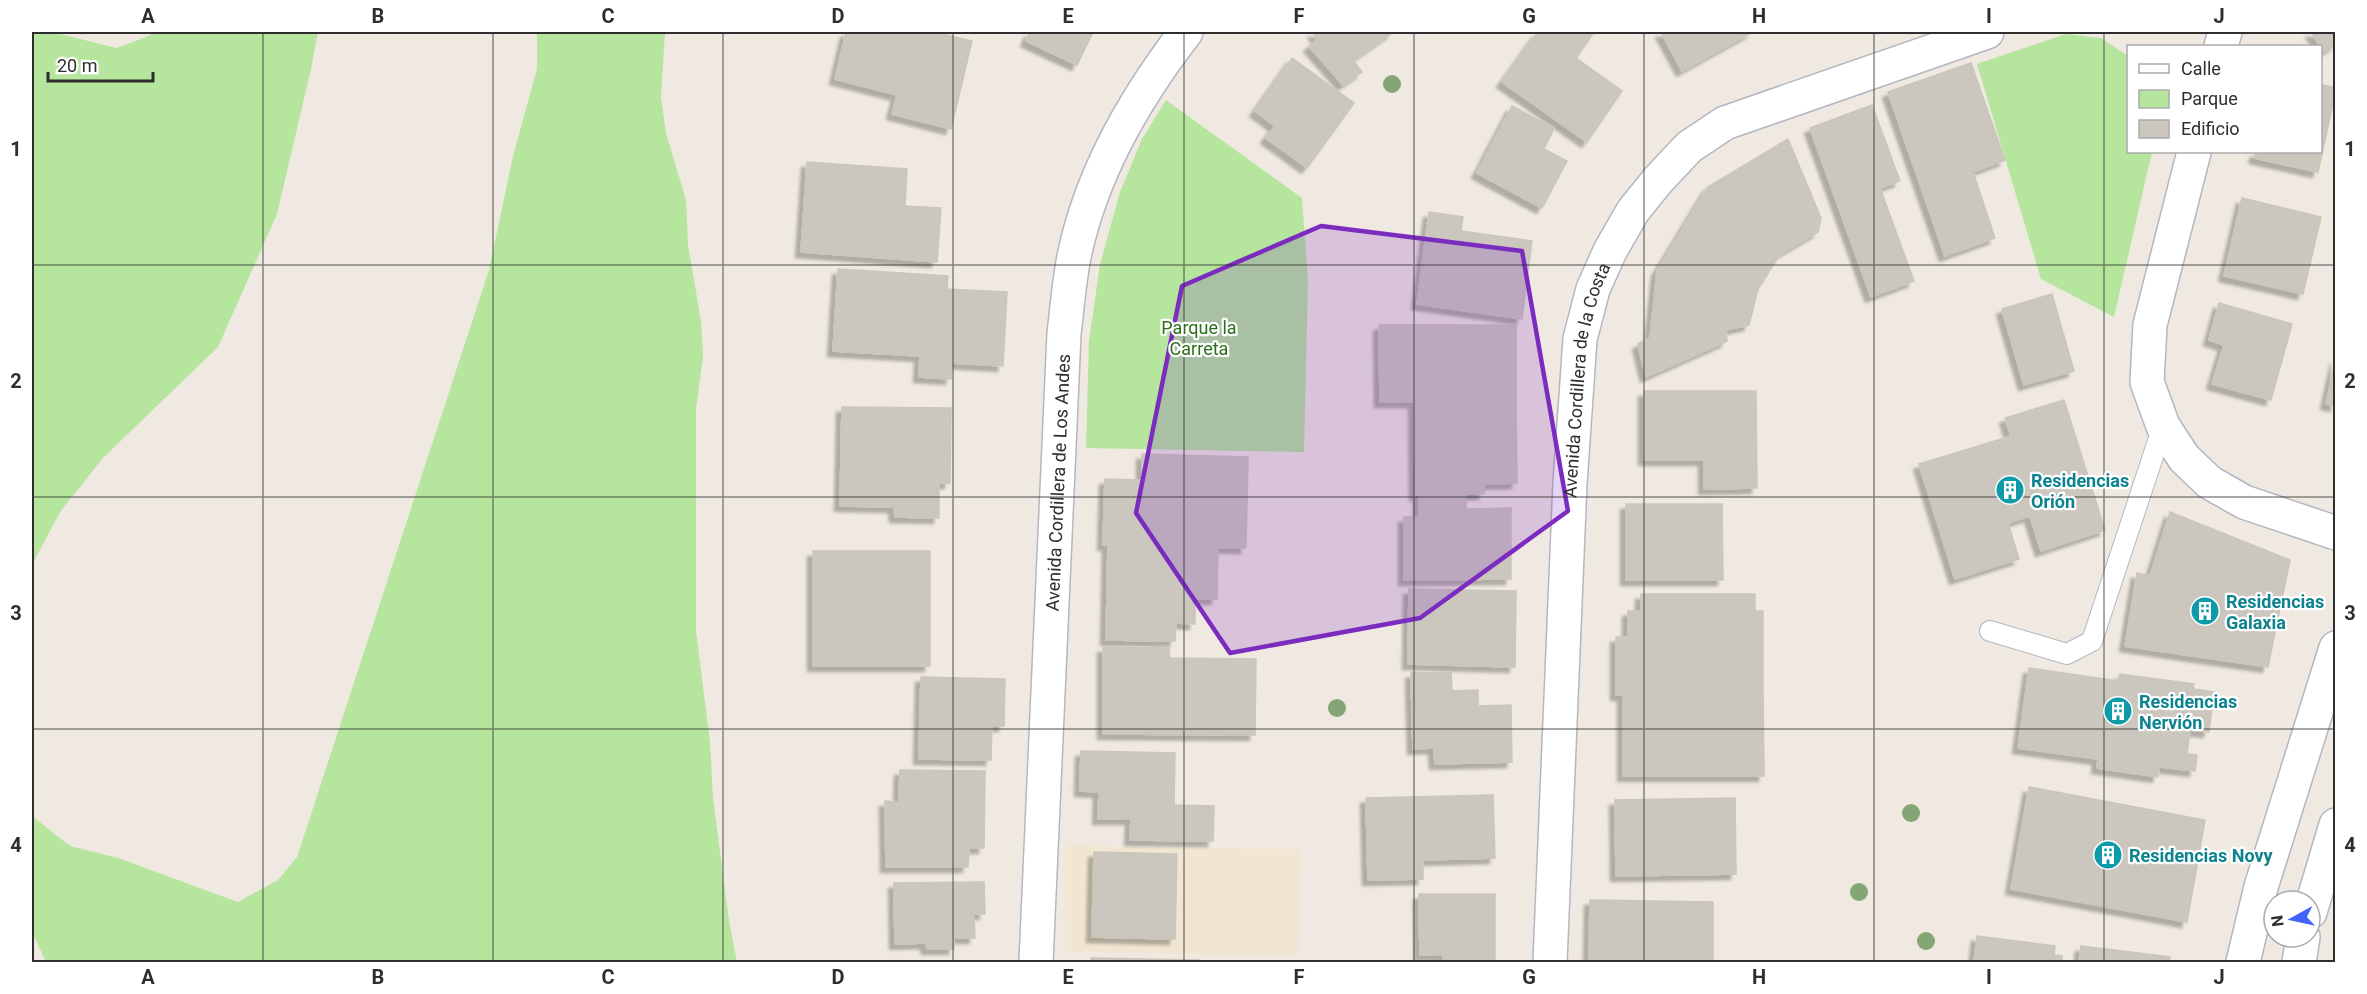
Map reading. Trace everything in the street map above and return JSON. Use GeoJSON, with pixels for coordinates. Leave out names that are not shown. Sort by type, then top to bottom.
{"type":"FeatureCollection","features":[{"type":"Feature","properties":{"kind":"street","name":"Avenida Cordillera de Los Andes"},"geometry":{"type":"LineString","coordinates":[[1036,963],[1064,334],[1074,256],[1094,186],[1125,120],[1164,60],[1186,32]]}},
{"type":"Feature","properties":{"kind":"street","name":"Avenida Cordillera de la Costa"},"geometry":{"type":"LineString","coordinates":[[1550,963],[1570,483],[1580,339],[1593,289],[1610,251],[1634,212],[1658,180],[1689,147],[1725,123],[1987,32]]}},
{"type":"Feature","properties":{"kind":"street"},"geometry":{"type":"LineString","coordinates":[[2194,153],[2150,325],[2147,382],[2163,426],[2184,458],[2209,482],[2244,502],[2336,532]]}},
{"type":"Feature","properties":{"kind":"street"},"geometry":{"type":"LineString","coordinates":[[2243,963],[2261,887],[2336,648]]}},
{"type":"Feature","properties":{"kind":"street"},"geometry":{"type":"LineString","coordinates":[[2317,889],[2336,825]]}},
{"type":"Feature","properties":{"kind":"lane"},"geometry":{"type":"LineString","coordinates":[[1990,631],[2067,654],[2092,640],[2163,426]]}},
{"type":"Feature","properties":{"kind":"highlighted area"},"geometry":{"type":"Polygon","coordinates":[[[1321,226],[1522,251],[1568,511],[1420,618],[1230,653],[1136,513],[1182,286],[1321,226]]]}},
{"type":"Feature","properties":{"kind":"shaded area"},"geometry":{"type":"Polygon","coordinates":[[[1065,846],[1299,849],[1298,955],[1065,952],[1065,846]]]}},
{"type":"Feature","properties":{"kind":"green space"},"geometry":{"type":"Polygon","coordinates":[[[32,32],[52,32],[117,48],[155,32],[318,32],[277,214],[218,347],[103,458],[60,512],[32,565],[32,32]]]}},
{"type":"Feature","properties":{"kind":"green space"},"geometry":{"type":"Polygon","coordinates":[[[537,32],[665,32],[661,97],[666,133],[686,200],[688,245],[701,321],[703,356],[696,409],[696,631],[710,742],[713,798],[729,921],[737,962],[46,962],[32,932],[32,816],[70,846],[118,858],[238,902],[278,880],[297,857],[489,270],[513,156],[537,69],[537,32]]]}},
{"type":"Feature","properties":{"kind":"green space"},"geometry":{"type":"Polygon","coordinates":[[[2066,34],[2101,38],[2127,55],[2127,153],[2152,153],[2114,317],[2041,279],[1977,64],[2066,34]]]}},
{"type":"Feature","properties":{"kind":"green space","name":"Parque la Carreta"},"geometry":{"type":"Polygon","coordinates":[[[1166,100],[1302,198],[1308,280],[1304,452],[1086,448],[1089,341],[1100,264],[1120,192],[1142,139],[1166,100]]]}},
{"type":"Feature","properties":{"kind":"building"},"geometry":{"type":"Polygon","coordinates":[[[846,32],[934,32],[972,41],[951,129],[892,114],[897,95],[835,79],[846,32]]]}},
{"type":"Feature","properties":{"kind":"building"},"geometry":{"type":"Polygon","coordinates":[[[1030,32],[1093,32],[1077,65],[1026,41],[1030,32]]]}},
{"type":"Feature","properties":{"kind":"building"},"geometry":{"type":"Polygon","coordinates":[[[1313,32],[1393,32],[1353,60],[1362,72],[1343,85],[1309,46],[1318,39],[1313,32]]]}},
{"type":"Feature","properties":{"kind":"building"},"geometry":{"type":"Polygon","coordinates":[[[1538,32],[1594,32],[1576,58],[1622,91],[1587,142],[1502,82],[1538,32]]]}},
{"type":"Feature","properties":{"kind":"building"},"geometry":{"type":"Polygon","coordinates":[[[1661,32],[1752,32],[1682,71],[1661,32]]]}},
{"type":"Feature","properties":{"kind":"building"},"geometry":{"type":"Polygon","coordinates":[[[2311,32],[2336,32],[2336,44],[2324,52],[2322,45],[2319,45],[2311,32]]]}},
{"type":"Feature","properties":{"kind":"building"},"geometry":{"type":"Polygon","coordinates":[[[1292,58],[1354,103],[1307,168],[1266,138],[1275,126],[1255,111],[1292,58]]]}},
{"type":"Feature","properties":{"kind":"building"},"geometry":{"type":"Polygon","coordinates":[[[1971,63],[2005,160],[1973,172],[1995,238],[1945,256],[1888,92],[1971,63]]]}},
{"type":"Feature","properties":{"kind":"building"},"geometry":{"type":"Polygon","coordinates":[[[2322,84],[2336,88],[2318,172],[2254,158],[2256,153],[2322,153],[2322,84]]]}},
{"type":"Feature","properties":{"kind":"building"},"geometry":{"type":"Polygon","coordinates":[[[1872,105],[1900,181],[1880,188],[1914,281],[1871,297],[1810,128],[1872,105]]]}},
{"type":"Feature","properties":{"kind":"building"},"geometry":{"type":"Polygon","coordinates":[[[1512,106],[1554,128],[1544,149],[1567,161],[1542,208],[1477,173],[1512,106]]]}},
{"type":"Feature","properties":{"kind":"building"},"geometry":{"type":"Polygon","coordinates":[[[1788,139],[1821,218],[1818,232],[1780,254],[1758,289],[1749,325],[1726,330],[1727,341],[1646,377],[1638,344],[1650,338],[1657,271],[1708,187],[1788,139]]]}},
{"type":"Feature","properties":{"kind":"building"},"geometry":{"type":"Polygon","coordinates":[[[807,162],[907,169],[905,206],[941,208],[937,262],[801,252],[807,162]]]}},
{"type":"Feature","properties":{"kind":"building"},"geometry":{"type":"Polygon","coordinates":[[[2242,198],[2321,217],[2303,294],[2224,276],[2242,198]]]}},
{"type":"Feature","properties":{"kind":"building"},"geometry":{"type":"Polygon","coordinates":[[[1429,212],[1463,217],[1461,231],[1532,241],[1522,319],[1417,304],[1429,212]]]}},
{"type":"Feature","properties":{"kind":"building"},"geometry":{"type":"Polygon","coordinates":[[[838,269],[948,276],[947,289],[1007,292],[1003,366],[952,363],[951,379],[919,377],[920,356],[833,351],[838,269]]]}},
{"type":"Feature","properties":{"kind":"building"},"geometry":{"type":"Polygon","coordinates":[[[2052,294],[2074,371],[2024,385],[2002,309],[2052,294]]]}},
{"type":"Feature","properties":{"kind":"building"},"geometry":{"type":"Polygon","coordinates":[[[2219,303],[2292,324],[2271,400],[2212,384],[2224,345],[2209,340],[2219,303]]]}},
{"type":"Feature","properties":{"kind":"building"},"geometry":{"type":"Polygon","coordinates":[[[1379,325],[1516,325],[1516,401],[1380,402],[1379,325]]]}},
{"type":"Feature","properties":{"kind":"building"},"geometry":{"type":"Polygon","coordinates":[[[2336,358],[2336,406],[2326,404],[2336,358]]]}},
{"type":"Feature","properties":{"kind":"building"},"geometry":{"type":"Polygon","coordinates":[[[1644,391],[1756,391],[1757,488],[1704,489],[1704,460],[1644,460],[1644,391]]]}},
{"type":"Feature","properties":{"kind":"building","name":"Residencias Orión"},"geometry":{"type":"Polygon","coordinates":[[[2064,400],[2105,530],[2041,551],[2030,516],[2008,523],[2019,559],[1955,579],[1919,464],[2011,436],[2005,418],[2064,400]]]}},
{"type":"Feature","properties":{"kind":"building"},"geometry":{"type":"Polygon","coordinates":[[[1516,401],[1517,483],[1484,484],[1484,494],[1415,495],[1414,402],[1516,401]]]}},
{"type":"Feature","properties":{"kind":"building"},"geometry":{"type":"Polygon","coordinates":[[[842,407],[951,408],[950,483],[939,483],[939,518],[895,517],[894,507],[840,506],[842,407]]]}},
{"type":"Feature","properties":{"kind":"building"},"geometry":{"type":"Polygon","coordinates":[[[1142,454],[1248,457],[1246,548],[1103,545],[1105,479],[1142,480],[1142,454]]]}},
{"type":"Feature","properties":{"kind":"building"},"geometry":{"type":"Polygon","coordinates":[[[1466,494],[1466,509],[1511,508],[1511,579],[1404,580],[1404,517],[1419,517],[1419,495],[1466,494]]]}},
{"type":"Feature","properties":{"kind":"building"},"geometry":{"type":"Polygon","coordinates":[[[1626,504],[1722,504],[1723,580],[1626,580],[1626,504]]]}},
{"type":"Feature","properties":{"kind":"building","name":"Residencias Galaxia"},"geometry":{"type":"Polygon","coordinates":[[[2170,512],[2290,560],[2268,667],[2125,646],[2137,573],[2150,576],[2170,512]]]}},
{"type":"Feature","properties":{"kind":"building"},"geometry":{"type":"Polygon","coordinates":[[[1108,545],[1218,547],[1217,599],[1195,599],[1195,624],[1176,623],[1175,641],[1106,640],[1108,545]]]}},
{"type":"Feature","properties":{"kind":"building"},"geometry":{"type":"Polygon","coordinates":[[[813,551],[930,551],[930,666],[813,666],[813,551]]]}},
{"type":"Feature","properties":{"kind":"building"},"geometry":{"type":"Polygon","coordinates":[[[1409,589],[1516,591],[1515,667],[1408,664],[1409,589]]]}},
{"type":"Feature","properties":{"kind":"building"},"geometry":{"type":"Polygon","coordinates":[[[1641,594],[1755,594],[1755,611],[1763,611],[1763,695],[1616,695],[1616,637],[1628,637],[1628,611],[1641,611],[1641,594]]]}},
{"type":"Feature","properties":{"kind":"building"},"geometry":{"type":"Polygon","coordinates":[[[1103,647],[1169,648],[1170,658],[1256,659],[1255,735],[1103,734],[1103,647]]]}},
{"type":"Feature","properties":{"kind":"building","name":"Residencias Nervión"},"geometry":{"type":"Polygon","coordinates":[[[2029,668],[2118,681],[2120,674],[2194,684],[2193,689],[2214,692],[2209,732],[2190,730],[2187,754],[2197,755],[2195,771],[2159,767],[2158,777],[2097,768],[2098,759],[2018,748],[2029,668]]]}},
{"type":"Feature","properties":{"kind":"building"},"geometry":{"type":"Polygon","coordinates":[[[1451,672],[1452,691],[1478,690],[1478,706],[1511,705],[1512,762],[1435,764],[1434,748],[1413,749],[1411,673],[1451,672]]]}},
{"type":"Feature","properties":{"kind":"building"},"geometry":{"type":"Polygon","coordinates":[[[921,677],[1005,679],[1004,726],[992,726],[991,760],[919,759],[921,677]]]}},
{"type":"Feature","properties":{"kind":"building"},"geometry":{"type":"Polygon","coordinates":[[[1623,695],[1763,695],[1764,776],[1623,776],[1623,695]]]}},
{"type":"Feature","properties":{"kind":"building"},"geometry":{"type":"Polygon","coordinates":[[[1081,751],[1175,753],[1174,805],[1214,806],[1213,841],[1130,840],[1131,819],[1098,819],[1099,792],[1080,791],[1081,751]]]}},
{"type":"Feature","properties":{"kind":"building"},"geometry":{"type":"Polygon","coordinates":[[[900,770],[985,771],[984,848],[969,848],[968,867],[886,867],[885,801],[899,802],[900,770]]]}},
{"type":"Feature","properties":{"kind":"building","name":"Residencias Novy"},"geometry":{"type":"Polygon","coordinates":[[[2029,787],[2205,820],[2187,922],[2011,889],[2029,787]]]}},
{"type":"Feature","properties":{"kind":"building"},"geometry":{"type":"Polygon","coordinates":[[[1493,795],[1495,858],[1423,860],[1423,879],[1368,880],[1366,798],[1493,795]]]}},
{"type":"Feature","properties":{"kind":"building"},"geometry":{"type":"Polygon","coordinates":[[[1735,798],[1736,874],[1616,876],[1615,800],[1735,798]]]}},
{"type":"Feature","properties":{"kind":"building"},"geometry":{"type":"Polygon","coordinates":[[[1094,852],[1177,854],[1175,939],[1092,937],[1094,852]]]}},
{"type":"Feature","properties":{"kind":"building"},"geometry":{"type":"Polygon","coordinates":[[[984,882],[985,914],[974,914],[975,938],[954,938],[954,949],[927,949],[926,943],[895,944],[894,883],[984,882]]]}},
{"type":"Feature","properties":{"kind":"building"},"geometry":{"type":"Polygon","coordinates":[[[1419,894],[1495,894],[1495,962],[1443,962],[1443,955],[1420,955],[1419,894]]]}},
{"type":"Feature","properties":{"kind":"building"},"geometry":{"type":"Polygon","coordinates":[[[1590,900],[1713,902],[1713,962],[1589,962],[1590,900]]]}},
{"type":"Feature","properties":{"kind":"building"},"geometry":{"type":"Polygon","coordinates":[[[1977,936],[2055,946],[2054,955],[2062,956],[2062,962],[1974,962],[1977,936]]]}},
{"type":"Feature","properties":{"kind":"building"},"geometry":{"type":"Polygon","coordinates":[[[2081,946],[2170,957],[2169,962],[2079,962],[2081,946]]]}},
{"type":"Feature","properties":{"kind":"building"},"geometry":{"type":"Polygon","coordinates":[[[1091,958],[1199,960],[1198,962],[1091,962],[1091,958]]]}},
{"type":"Feature","properties":{"kind":"place","name":"Residencias Orión"},"geometry":{"type":"Point","coordinates":[2010,490]}},
{"type":"Feature","properties":{"kind":"place","name":"Residencias Galaxia"},"geometry":{"type":"Point","coordinates":[2205,611]}},
{"type":"Feature","properties":{"kind":"place","name":"Residencias Nervión"},"geometry":{"type":"Point","coordinates":[2118,711]}},
{"type":"Feature","properties":{"kind":"place","name":"Residencias Novy"},"geometry":{"type":"Point","coordinates":[2108,855]}}]}
